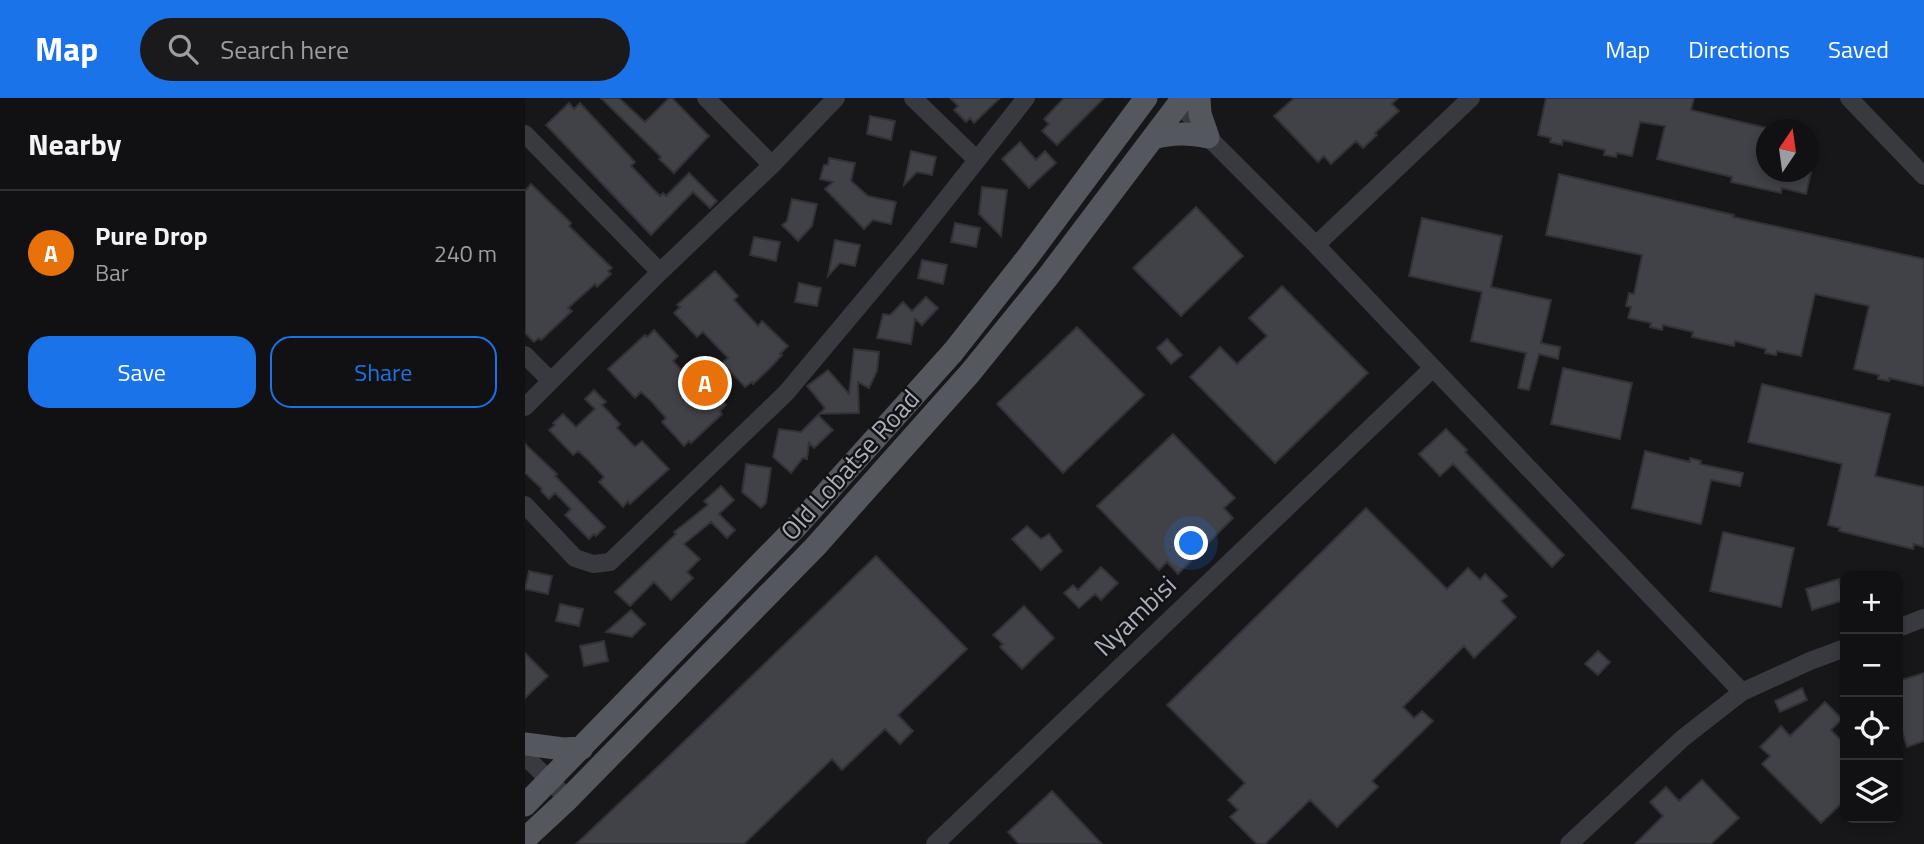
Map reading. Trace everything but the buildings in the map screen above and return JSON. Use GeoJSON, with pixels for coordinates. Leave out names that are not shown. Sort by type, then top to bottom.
{"type":"FeatureCollection","features":[{"type":"Feature","properties":{"kind":"main road"},"geometry":{"type":"LineString","coordinates":[[1145,100],[1185,99],[1200,114],[1208,138]]}},
{"type":"Feature","properties":{"kind":"main road","name":"Old Lobatse Road"},"geometry":{"type":"LineString","coordinates":[[525,839],[568,799],[815,547],[961,383],[1047,278],[1185,99]]}},
{"type":"Feature","properties":{"kind":"main road","name":"Old Lobatse Road"},"geometry":{"type":"LineString","coordinates":[[525,805],[795,528],[953,352],[1145,100]]}},
{"type":"Feature","properties":{"kind":"main road"},"geometry":{"type":"LineString","coordinates":[[1153,138],[1173,133],[1208,138]]}},
{"type":"Feature","properties":{"kind":"main road"},"geometry":{"type":"LineString","coordinates":[[525,744],[563,750],[582,748]]}},
{"type":"Feature","properties":{"kind":"street"},"geometry":{"type":"LineString","coordinates":[[706,98],[772,165]]}},
{"type":"Feature","properties":{"kind":"street"},"geometry":{"type":"LineString","coordinates":[[525,407],[772,165],[836,98]]}},
{"type":"Feature","properties":{"kind":"street"},"geometry":{"type":"LineString","coordinates":[[913,98],[977,160]]}},
{"type":"Feature","properties":{"kind":"street"},"geometry":{"type":"LineString","coordinates":[[525,505],[575,558],[593,564],[610,562],[786,393],[906,250],[1026,98]]}},
{"type":"Feature","properties":{"kind":"street"},"geometry":{"type":"LineString","coordinates":[[1316,245],[1471,98]]}},
{"type":"Feature","properties":{"kind":"street"},"geometry":{"type":"LineString","coordinates":[[1849,98],[1924,176]]}},
{"type":"Feature","properties":{"kind":"street"},"geometry":{"type":"LineString","coordinates":[[525,134],[660,272]]}},
{"type":"Feature","properties":{"kind":"street"},"geometry":{"type":"LineString","coordinates":[[1208,138],[1316,245],[1742,692]]}},
{"type":"Feature","properties":{"kind":"street"},"geometry":{"type":"LineString","coordinates":[[525,355],[551,381]]}},
{"type":"Feature","properties":{"kind":"street","name":"Nyambisi"},"geometry":{"type":"LineString","coordinates":[[935,844],[1433,368]]}},
{"type":"Feature","properties":{"kind":"street"},"geometry":{"type":"LineString","coordinates":[[1903,626],[1924,618]]}},
{"type":"Feature","properties":{"kind":"street"},"geometry":{"type":"LineString","coordinates":[[1569,844],[1682,738],[1742,692],[1840,650]]}},
{"type":"Feature","properties":{"kind":"street"},"geometry":{"type":"LineString","coordinates":[[525,756],[568,799]]}},
{"type":"Feature","properties":{"kind":"place","name":"Pure Drop"},"geometry":{"type":"Point","coordinates":[705,383]}}]}
